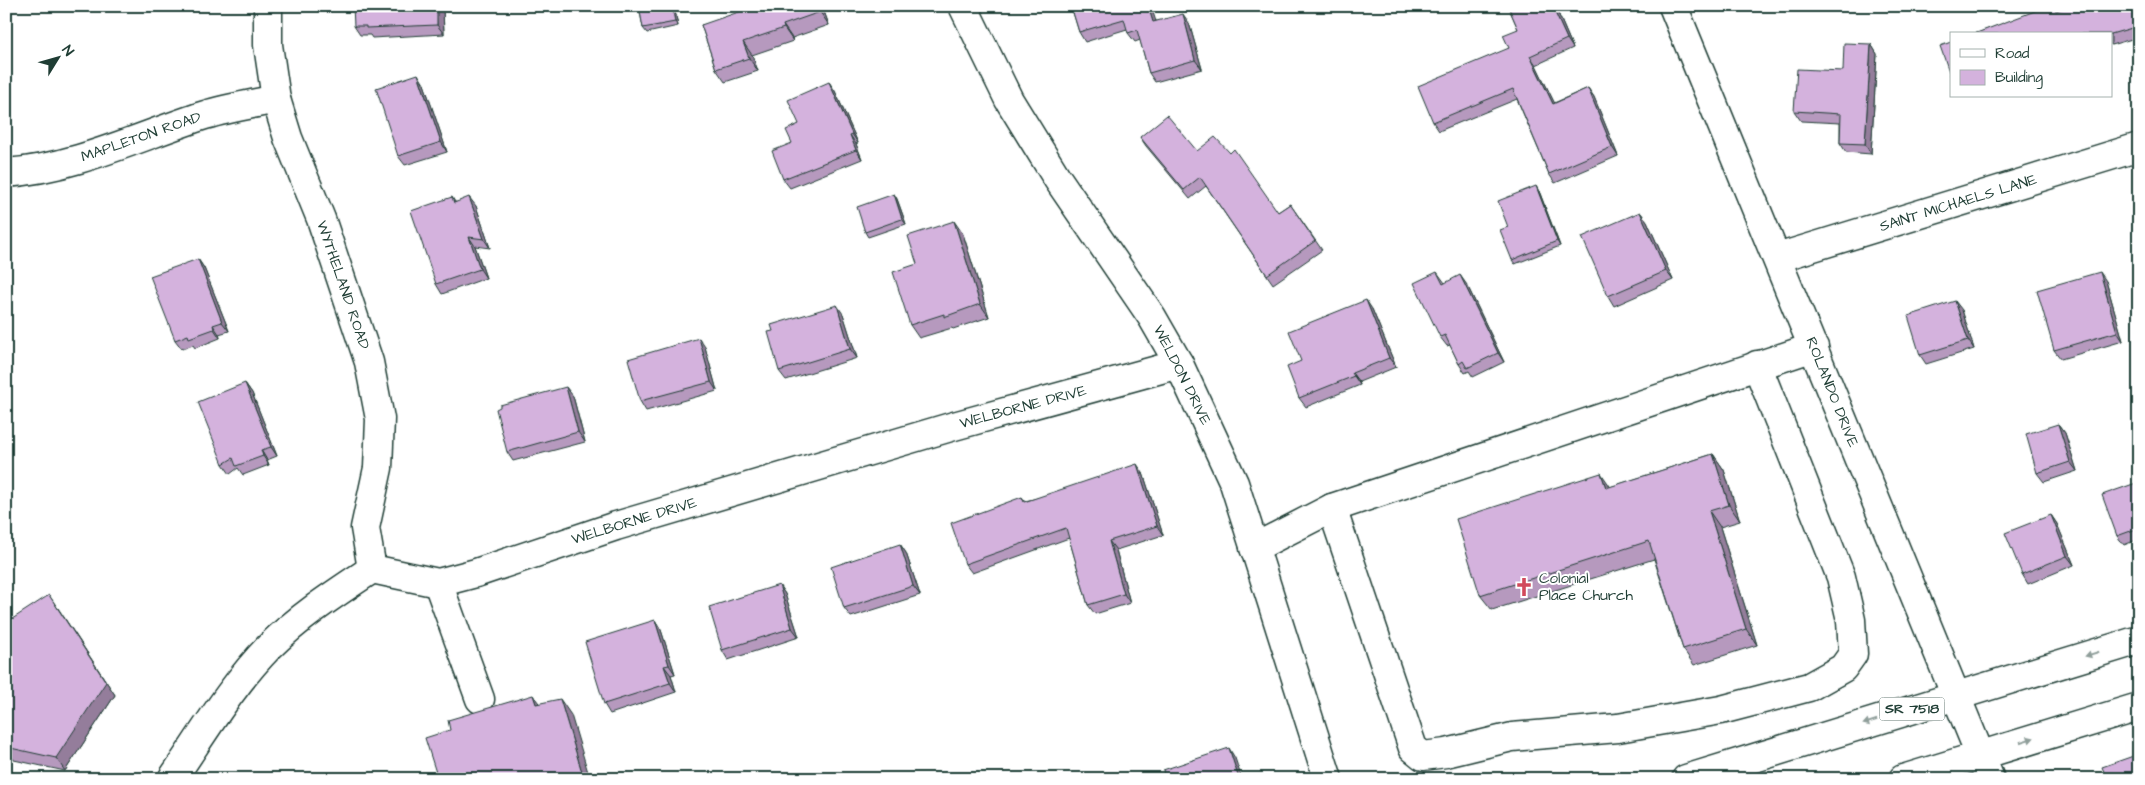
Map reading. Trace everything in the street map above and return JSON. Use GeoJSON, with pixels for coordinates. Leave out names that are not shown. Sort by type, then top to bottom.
{"type":"FeatureCollection","features":[{"type":"Feature","properties":{"kind":"main road","name":"WYTHELAND ROAD"},"geometry":{"type":"LineString","coordinates":[[268,6],[268,45],[276,99],[288,138],[321,219],[369,362],[380,420],[378,468],[365,528],[372,569]]}},
{"type":"Feature","properties":{"kind":"main road","name":"WELDON DRIVE"},"geometry":{"type":"LineString","coordinates":[[963,6],[1005,92],[1024,124],[1057,178],[1152,317],[1179,364],[1234,483],[1328,779]]}},
{"type":"Feature","properties":{"kind":"main road","name":"ROLANDO DRIVE"},"geometry":{"type":"LineString","coordinates":[[1673,6],[1985,767]]}},
{"type":"Feature","properties":{"kind":"main road","name":"MAPLETON ROAD"},"geometry":{"type":"LineString","coordinates":[[6,173],[28,171],[79,159],[207,114],[276,99]]}},
{"type":"Feature","properties":{"kind":"main road","name":"SAINT MICHAELS LANE"},"geometry":{"type":"LineString","coordinates":[[1777,258],[2139,147]]}},
{"type":"Feature","properties":{"kind":"main road"},"geometry":{"type":"LineString","coordinates":[[1254,548],[1332,508],[1814,347]]}},
{"type":"Feature","properties":{"kind":"main road","name":"WELBORNE DRIVE"},"geometry":{"type":"LineString","coordinates":[[372,569],[438,583],[476,573],[625,523],[944,428],[1179,364]]}},
{"type":"Feature","properties":{"kind":"main road"},"geometry":{"type":"LineString","coordinates":[[1332,508],[1413,748],[1423,756],[1446,754],[1512,737],[1618,728],[1721,710],[1809,687],[1843,668],[1853,654],[1851,620],[1841,577],[1756,366]]}},
{"type":"Feature","properties":{"kind":"main road"},"geometry":{"type":"LineString","coordinates":[[172,779],[240,680],[269,647],[308,612],[372,569]]}},
{"type":"Feature","properties":{"kind":"main road"},"geometry":{"type":"LineString","coordinates":[[438,583],[480,699]]}},
{"type":"Feature","properties":{"kind":"main road","name":"SR 7518"},"geometry":{"type":"LineString","coordinates":[[1686,779],[2139,640]]}},
{"type":"Feature","properties":{"kind":"main road"},"geometry":{"type":"LineString","coordinates":[[1903,779],[1985,767],[2139,707]]}},
{"type":"Feature","properties":{"kind":"building"},"geometry":{"type":"Polygon","coordinates":[[[353,6],[437,6],[437,25],[366,28],[366,26],[354,26],[353,6]]]}},
{"type":"Feature","properties":{"kind":"building"},"geometry":{"type":"Polygon","coordinates":[[[639,6],[672,6],[675,22],[643,28],[639,6]]]}},
{"type":"Feature","properties":{"kind":"building"},"geometry":{"type":"Polygon","coordinates":[[[756,6],[818,6],[820,12],[783,25],[784,28],[743,42],[749,58],[716,69],[701,25],[756,6]]]}},
{"type":"Feature","properties":{"kind":"building"},"geometry":{"type":"Polygon","coordinates":[[[1071,6],[1148,6],[1153,22],[1183,14],[1195,60],[1149,73],[1137,30],[1128,33],[1124,19],[1079,32],[1071,6]]]}},
{"type":"Feature","properties":{"kind":"building"},"geometry":{"type":"Polygon","coordinates":[[[1508,6],[1552,6],[1567,39],[1530,56],[1553,104],[1588,88],[1612,147],[1549,174],[1513,89],[1433,122],[1418,86],[1509,48],[1503,35],[1518,29],[1508,6]]]}},
{"type":"Feature","properties":{"kind":"building"},"geometry":{"type":"Polygon","coordinates":[[[2048,6],[2054,6],[2056,11],[2070,6],[2139,6],[2139,26],[2112,34],[2112,32],[1979,32],[2048,6]]]}},
{"type":"Feature","properties":{"kind":"building"},"geometry":{"type":"Polygon","coordinates":[[[1950,42],[1950,74],[1940,46],[1950,42]]]}},
{"type":"Feature","properties":{"kind":"building"},"geometry":{"type":"Polygon","coordinates":[[[1844,43],[1871,44],[1865,144],[1840,143],[1841,114],[1794,111],[1797,69],[1843,71],[1844,43]]]}},
{"type":"Feature","properties":{"kind":"building"},"geometry":{"type":"Polygon","coordinates":[[[418,74],[441,142],[398,156],[376,88],[418,74]]]}},
{"type":"Feature","properties":{"kind":"building"},"geometry":{"type":"Polygon","coordinates":[[[829,82],[852,134],[850,135],[856,150],[783,179],[772,151],[792,143],[786,130],[799,124],[788,100],[829,82]]]}},
{"type":"Feature","properties":{"kind":"building"},"geometry":{"type":"Polygon","coordinates":[[[1167,115],[1197,151],[1215,137],[1230,153],[1234,149],[1278,212],[1290,204],[1315,241],[1267,275],[1200,177],[1184,190],[1140,137],[1167,115]]]}},
{"type":"Feature","properties":{"kind":"building"},"geometry":{"type":"Polygon","coordinates":[[[1536,186],[1557,241],[1512,260],[1500,230],[1508,227],[1498,201],[1536,186]]]}},
{"type":"Feature","properties":{"kind":"building"},"geometry":{"type":"Polygon","coordinates":[[[894,194],[902,219],[865,232],[857,207],[894,194]]]}},
{"type":"Feature","properties":{"kind":"building"},"geometry":{"type":"Polygon","coordinates":[[[452,197],[454,203],[469,197],[484,239],[469,237],[480,269],[436,284],[411,211],[452,197]]]}},
{"type":"Feature","properties":{"kind":"building"},"geometry":{"type":"Polygon","coordinates":[[[1640,212],[1666,271],[1608,296],[1582,237],[1640,212]]]}},
{"type":"Feature","properties":{"kind":"building"},"geometry":{"type":"Polygon","coordinates":[[[954,221],[980,304],[944,317],[944,314],[910,325],[893,272],[917,264],[908,236],[954,221]]]}},
{"type":"Feature","properties":{"kind":"building"},"geometry":{"type":"Polygon","coordinates":[[[198,259],[222,322],[213,325],[214,329],[189,338],[188,335],[175,340],[150,276],[198,259]]]}},
{"type":"Feature","properties":{"kind":"building"},"geometry":{"type":"Polygon","coordinates":[[[1437,272],[1443,284],[1460,275],[1498,353],[1467,368],[1463,361],[1459,364],[1445,335],[1440,337],[1414,283],[1437,272]]]}},
{"type":"Feature","properties":{"kind":"building"},"geometry":{"type":"Polygon","coordinates":[[[2100,272],[2117,332],[2054,350],[2037,290],[2100,272]]]}},
{"type":"Feature","properties":{"kind":"building"},"geometry":{"type":"Polygon","coordinates":[[[1366,300],[1389,358],[1352,373],[1354,376],[1299,398],[1287,367],[1301,361],[1289,331],[1366,300]]]}},
{"type":"Feature","properties":{"kind":"building"},"geometry":{"type":"Polygon","coordinates":[[[1955,301],[1968,340],[1920,355],[1908,316],[1955,301]]]}},
{"type":"Feature","properties":{"kind":"building"},"geometry":{"type":"Polygon","coordinates":[[[837,305],[850,349],[779,371],[768,332],[773,331],[771,325],[837,305]]]}},
{"type":"Feature","properties":{"kind":"building"},"geometry":{"type":"Polygon","coordinates":[[[699,338],[711,382],[640,401],[628,359],[699,338]]]}},
{"type":"Feature","properties":{"kind":"building"},"geometry":{"type":"Polygon","coordinates":[[[245,383],[271,447],[261,450],[263,456],[236,466],[233,458],[223,464],[198,402],[245,383]]]}},
{"type":"Feature","properties":{"kind":"building"},"geometry":{"type":"Polygon","coordinates":[[[566,387],[578,432],[507,452],[496,409],[500,405],[566,387]]]}},
{"type":"Feature","properties":{"kind":"building"},"geometry":{"type":"Polygon","coordinates":[[[2058,424],[2070,462],[2037,473],[2026,434],[2058,424]]]}},
{"type":"Feature","properties":{"kind":"building","name":"Colonial Place Church"},"geometry":{"type":"Polygon","coordinates":[[[1713,454],[1729,505],[1709,511],[1746,629],[1683,649],[1649,541],[1480,595],[1456,519],[1601,473],[1606,488],[1713,454]]]}},
{"type":"Feature","properties":{"kind":"building"},"geometry":{"type":"Polygon","coordinates":[[[1137,464],[1157,526],[1109,541],[1124,594],[1088,605],[1066,528],[965,564],[951,523],[1022,497],[1024,502],[1137,464]]]}},
{"type":"Feature","properties":{"kind":"building"},"geometry":{"type":"Polygon","coordinates":[[[2139,482],[2139,528],[2117,536],[2102,495],[2139,482]]]}},
{"type":"Feature","properties":{"kind":"building"},"geometry":{"type":"Polygon","coordinates":[[[2051,515],[2067,556],[2022,574],[2005,533],[2051,515]]]}},
{"type":"Feature","properties":{"kind":"building"},"geometry":{"type":"Polygon","coordinates":[[[900,544],[913,586],[844,608],[831,567],[900,544]]]}},
{"type":"Feature","properties":{"kind":"building"},"geometry":{"type":"Polygon","coordinates":[[[779,585],[792,628],[722,650],[709,607],[779,585]]]}},
{"type":"Feature","properties":{"kind":"building"},"geometry":{"type":"Polygon","coordinates":[[[49,595],[106,682],[56,758],[6,747],[6,623],[49,595]]]}},
{"type":"Feature","properties":{"kind":"building"},"geometry":{"type":"Polygon","coordinates":[[[655,620],[669,665],[664,666],[670,683],[604,704],[585,642],[655,620]]]}},
{"type":"Feature","properties":{"kind":"building"},"geometry":{"type":"Polygon","coordinates":[[[533,695],[536,704],[560,699],[584,779],[438,779],[425,738],[450,730],[448,720],[533,695]]]}},
{"type":"Feature","properties":{"kind":"building"},"geometry":{"type":"Polygon","coordinates":[[[1229,748],[1239,779],[1165,779],[1163,770],[1229,748]]]}},
{"type":"Feature","properties":{"kind":"building"},"geometry":{"type":"Polygon","coordinates":[[[2139,754],[2139,779],[2107,779],[2102,767],[2139,754]]]}},
{"type":"Feature","properties":{"kind":"place","name":"Colonial Place Church"},"geometry":{"type":"Point","coordinates":[1524,587]}}]}
